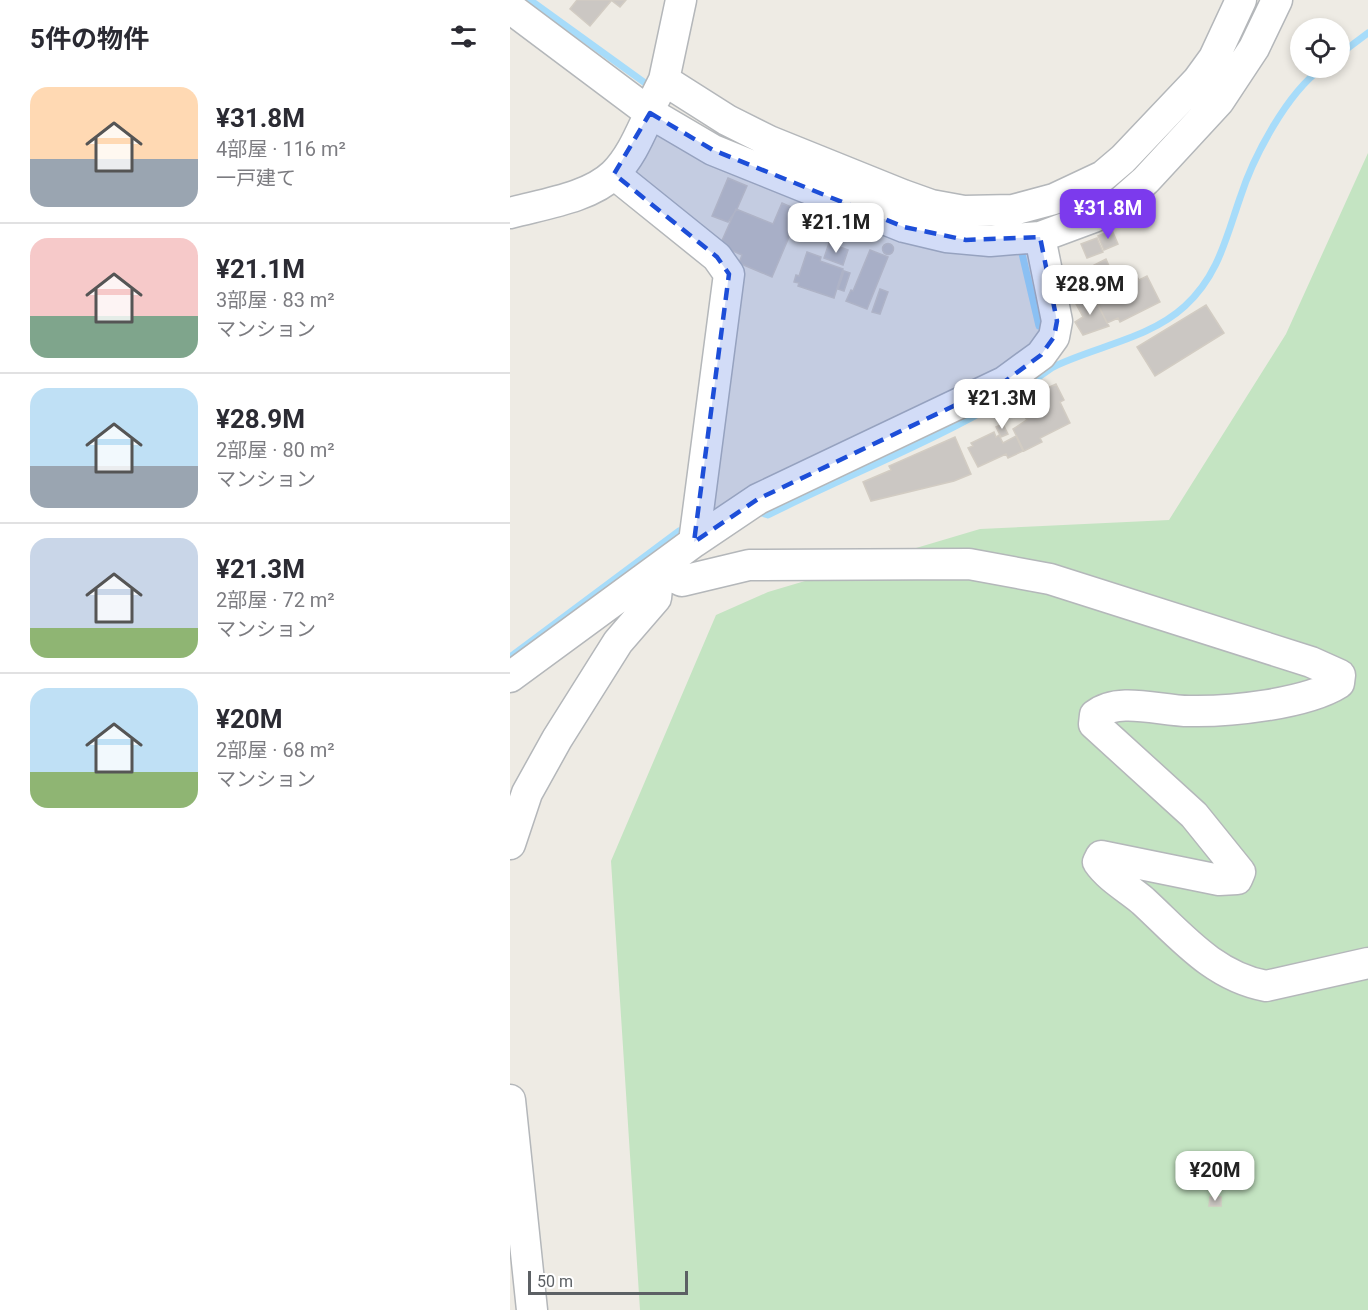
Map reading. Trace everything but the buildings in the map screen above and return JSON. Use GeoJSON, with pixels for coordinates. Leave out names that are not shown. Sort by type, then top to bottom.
{"type":"FeatureCollection","features":[{"type":"Feature","properties":{"kind":"street"},"geometry":{"type":"LineString","coordinates":[[510,213],[569,197],[614,174],[633,149],[655,99],[681,0]]}},
{"type":"Feature","properties":{"kind":"street"},"geometry":{"type":"LineString","coordinates":[[655,99],[727,120],[769,141],[932,205],[964,211],[1013,210],[1054,199],[1093,181],[1123,159],[1198,81],[1214,58],[1241,0]]}},
{"type":"Feature","properties":{"kind":"street"},"geometry":{"type":"LineString","coordinates":[[510,8],[655,99],[713,150],[904,227],[966,240],[1026,239],[1094,217],[1121,202],[1146,180],[1219,101],[1239,74],[1277,0]]}},
{"type":"Feature","properties":{"kind":"street"},"geometry":{"type":"LineString","coordinates":[[614,174],[717,257],[729,274],[694,542]]}},
{"type":"Feature","properties":{"kind":"street"},"geometry":{"type":"LineString","coordinates":[[510,677],[659,570],[694,542],[758,499],[1004,382],[1041,355],[1054,337],[1057,321],[1026,239]]}},
{"type":"Feature","properties":{"kind":"street"},"geometry":{"type":"LineString","coordinates":[[659,570],[682,581],[749,565],[969,564],[1050,579],[1311,662],[1340,675],[1339,683],[1325,692],[1257,706],[1190,711],[1134,706],[1105,707],[1095,715],[1094,724],[1194,815],[1240,872],[1237,879],[1220,880],[1101,856],[1098,862],[1191,947],[1220,970],[1250,983],[1266,986],[1368,963]]}},
{"type":"Feature","properties":{"kind":"street"},"geometry":{"type":"LineString","coordinates":[[510,843],[527,793],[557,739],[618,642],[656,598],[659,570]]}},
{"type":"Feature","properties":{"kind":"street"},"geometry":{"type":"LineString","coordinates":[[510,1100],[532,1310]]}},
{"type":"Feature","properties":{"kind":"highlighted area"},"geometry":{"type":"Polygon","coordinates":[[[650,113],[713,150],[904,227],[966,240],[1040,237],[1057,321],[1054,337],[1041,355],[1004,382],[758,499],[694,542],[729,274],[717,257],[614,174],[650,113]]]}},
{"type":"Feature","properties":{"kind":"green space"},"geometry":{"type":"Polygon","coordinates":[[[1368,153],[1368,1310],[640,1310],[611,861],[716,615],[768,592],[980,529],[1169,520],[1286,334],[1368,153]]]}},
{"type":"Feature","properties":{"kind":"waterway"},"geometry":{"type":"LineString","coordinates":[[530,0],[652,88]]}},
{"type":"Feature","properties":{"kind":"waterway"},"geometry":{"type":"LineString","coordinates":[[1350,46],[1368,33]]}},
{"type":"Feature","properties":{"kind":"waterway"},"geometry":{"type":"LineString","coordinates":[[1053,367],[1155,326],[1171,317],[1196,294],[1206,282],[1220,256],[1246,182],[1262,145],[1284,109],[1310,78]]}},
{"type":"Feature","properties":{"kind":"waterway"},"geometry":{"type":"LineString","coordinates":[[1020,245],[1039,326]]}},
{"type":"Feature","properties":{"kind":"waterway"},"geometry":{"type":"LineString","coordinates":[[759,512],[768,515],[950,429],[1020,389],[1053,367],[1052,365]]}},
{"type":"Feature","properties":{"kind":"waterway"},"geometry":{"type":"LineString","coordinates":[[510,657],[679,531]]}}]}
